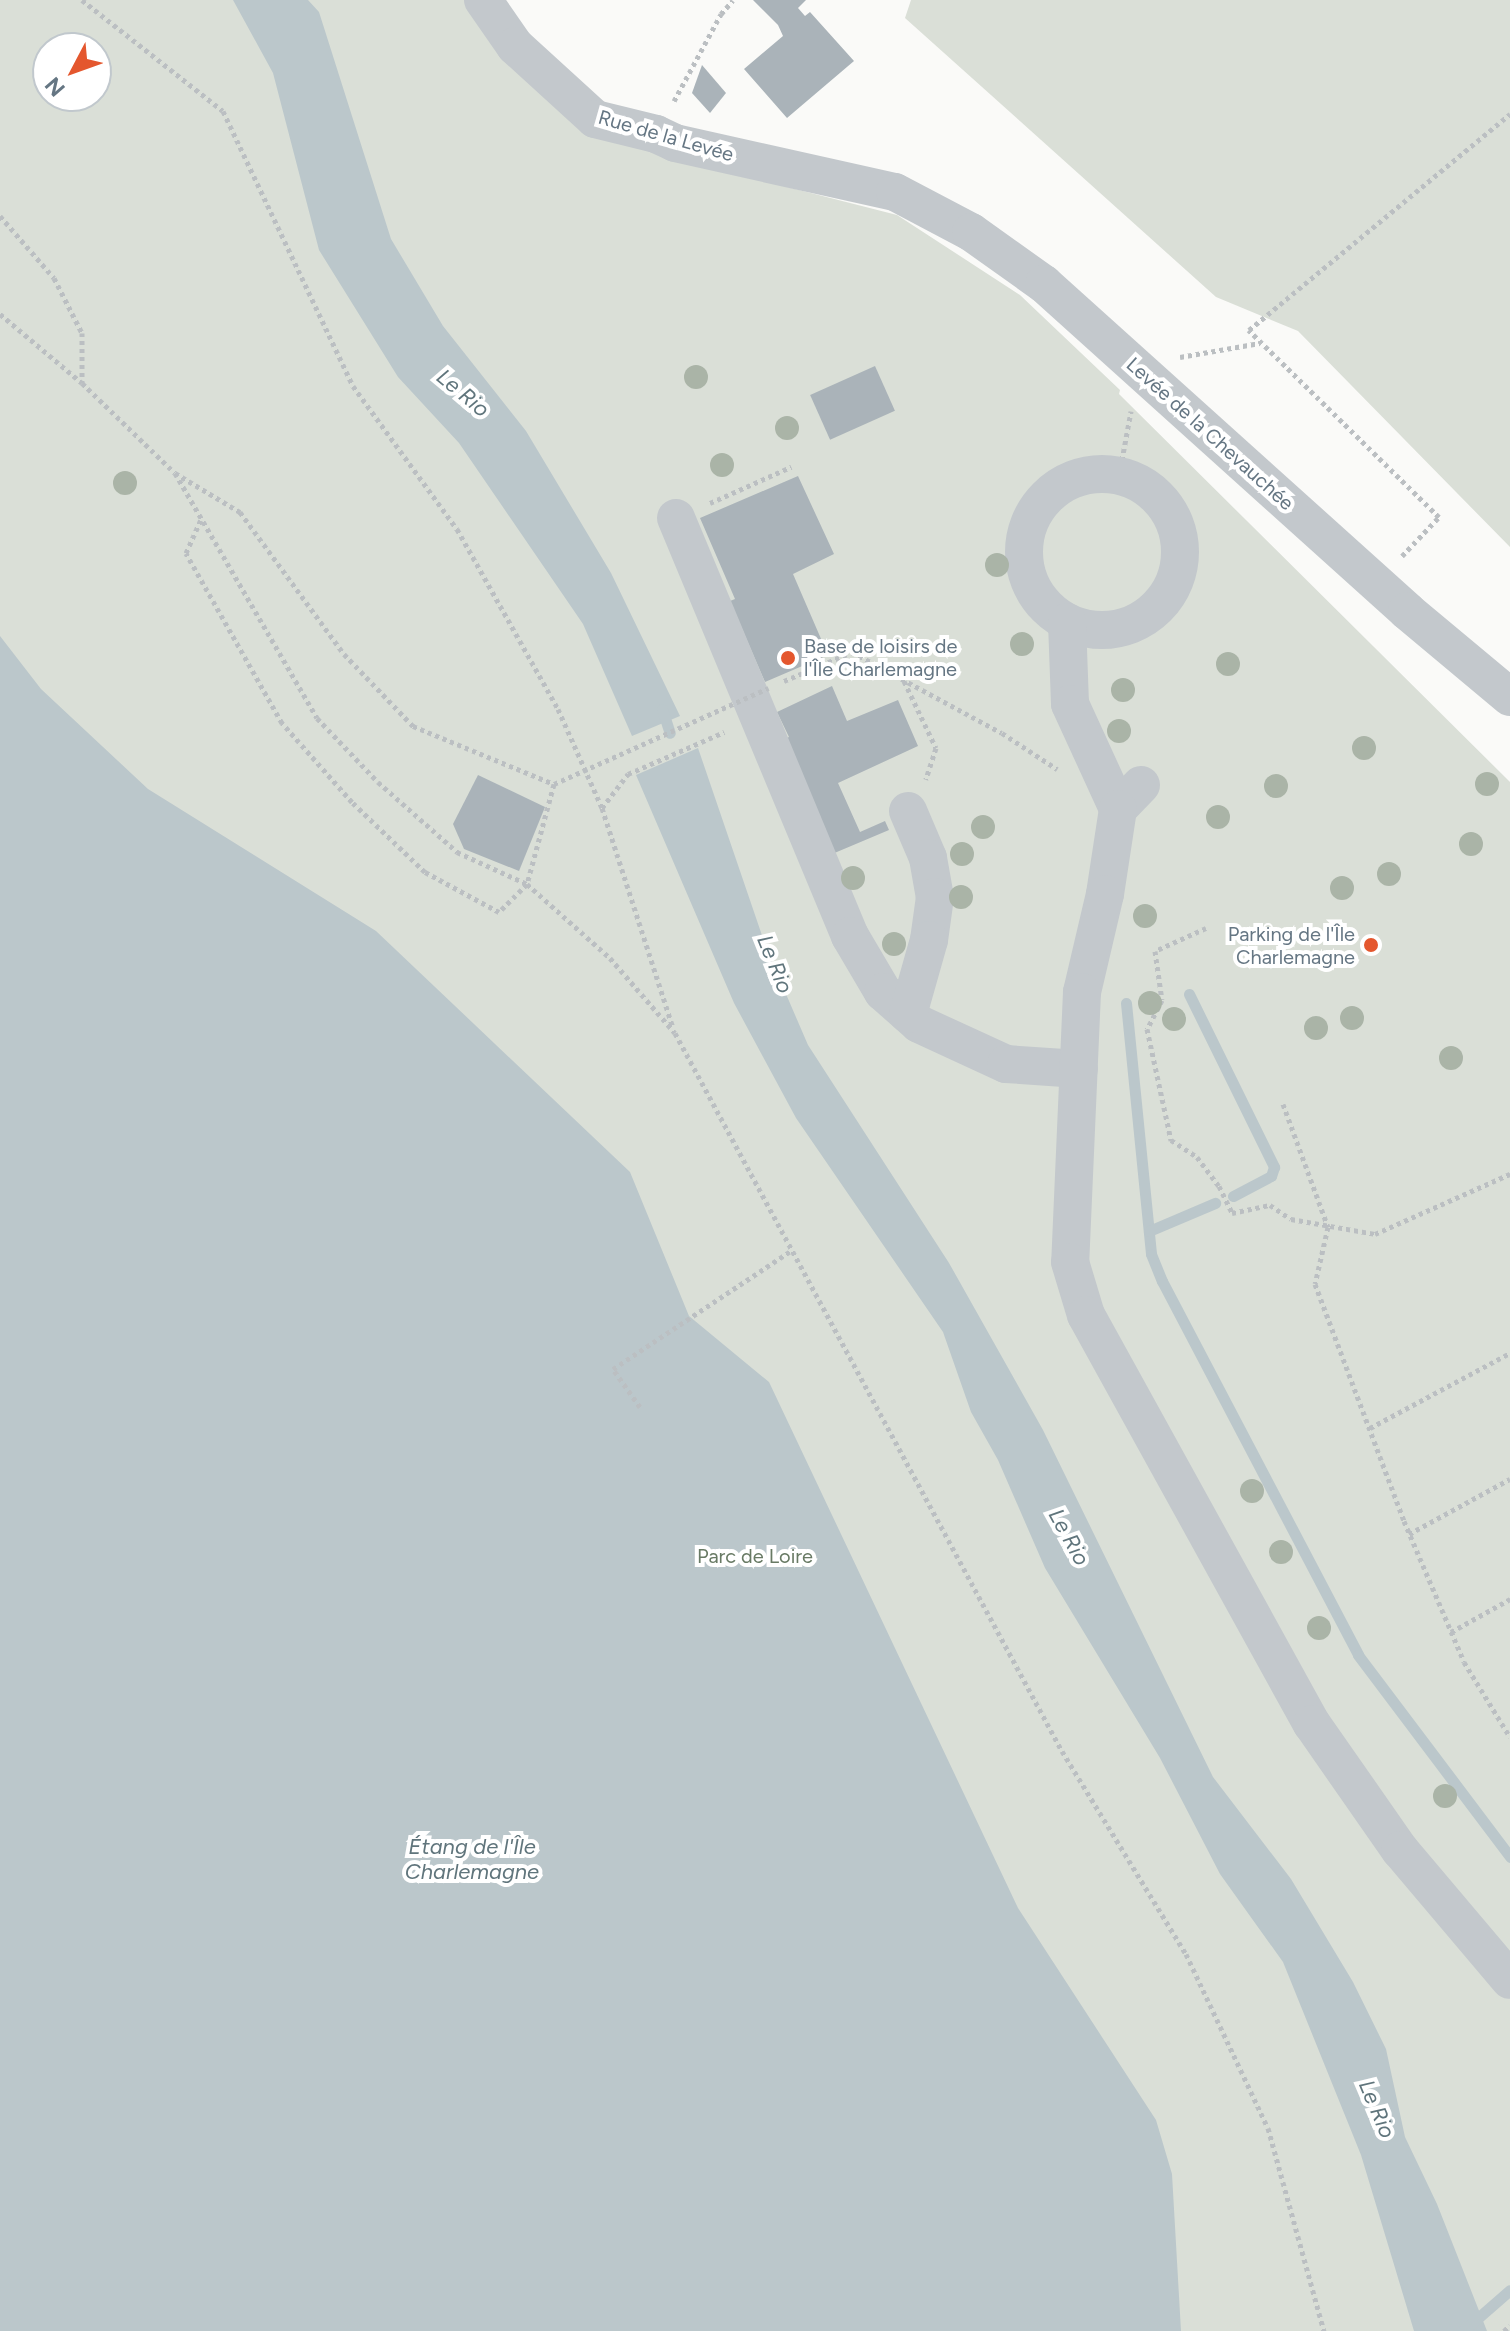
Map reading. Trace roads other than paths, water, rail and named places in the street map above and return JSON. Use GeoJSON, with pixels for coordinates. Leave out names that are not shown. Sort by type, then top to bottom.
{"type":"FeatureCollection","features":[{"type":"Feature","properties":{"kind":"street","name":"Rue de la Levée"},"geometry":{"type":"LineString","coordinates":[[483,0],[515,46],[595,119],[656,134],[675,143],[895,192]]}},
{"type":"Feature","properties":{"kind":"street","name":"Levée de la Chevauchée"},"geometry":{"type":"LineString","coordinates":[[895,192],[971,232],[1044,284],[1376,583],[1510,697]]}},
{"type":"Feature","properties":{"kind":"street"},"geometry":{"type":"LineString","coordinates":[[1067,622],[1092,630],[1119,629],[1144,619],[1164,601],[1176,578],[1181,552],[1176,526],[1163,503],[1144,486],[1119,476],[1095,474],[1072,480],[1051,493],[1035,511],[1026,533],[1024,557],[1029,581],[1038,598],[1067,622],[1070,704],[1129,797],[1082,992],[1070,1262],[1086,1315],[1312,1724],[1400,1850],[1510,1980]]}},
{"type":"Feature","properties":{"kind":"street"},"geometry":{"type":"LineString","coordinates":[[676,518],[850,936],[883,992],[908,1014],[954,1043],[1006,1064],[1079,1069]]}},
{"type":"Feature","properties":{"kind":"street"},"geometry":{"type":"LineString","coordinates":[[908,811],[928,858],[935,897],[929,940],[908,1014]]}},
{"type":"Feature","properties":{"kind":"water"},"geometry":{"type":"Polygon","coordinates":[[[233,0],[308,0],[319,12],[391,239],[443,326],[526,431],[611,573],[680,716],[632,736],[583,624],[459,443],[398,377],[319,250],[273,73],[233,0]]]}},
{"type":"Feature","properties":{"kind":"water","name":"Étang de l'Île Charlemagne"},"geometry":{"type":"Polygon","coordinates":[[[0,636],[41,689],[148,789],[376,931],[630,1172],[689,1316],[769,1382],[1018,1908],[1156,2120],[1172,2174],[1181,2331],[0,2331],[0,636]]]}},
{"type":"Feature","properties":{"kind":"water"},"geometry":{"type":"Polygon","coordinates":[[[698,748],[767,950],[808,1045],[949,1263],[1043,1430],[1213,1777],[1291,1879],[1353,1982],[1386,2049],[1405,2137],[1437,2204],[1487,2331],[1414,2331],[1361,2155],[1283,1962],[1220,1874],[1160,1758],[1045,1568],[998,1460],[971,1412],[943,1332],[796,1118],[734,1003],[636,775],[698,748]]]}},
{"type":"Feature","properties":{"kind":"waterway","name":"Le Rio"},"geometry":{"type":"LineString","coordinates":[[662,709],[670,733]]}},
{"type":"Feature","properties":{"kind":"waterway"},"geometry":{"type":"LineString","coordinates":[[1189,994],[1274,1167],[1271,1176],[1233,1196]]}},
{"type":"Feature","properties":{"kind":"waterway"},"geometry":{"type":"LineString","coordinates":[[1126,1003],[1151,1254],[1162,1281],[1358,1655],[1510,1857]]}},
{"type":"Feature","properties":{"kind":"waterway"},"geometry":{"type":"LineString","coordinates":[[1149,1231],[1215,1203]]}},
{"type":"Feature","properties":{"kind":"waterway"},"geometry":{"type":"LineString","coordinates":[[1463,2331],[1510,2290]]}},
{"type":"Feature","properties":{"kind":"place","name":"Base de loisirs de l'Île Charlemagne"},"geometry":{"type":"Point","coordinates":[788,658]}},
{"type":"Feature","properties":{"kind":"place","name":"Parking de l'Île Charlemagne"},"geometry":{"type":"Point","coordinates":[1371,945]}},
{"type":"Feature","properties":{"kind":"park label","name":"Parc de Loire"},"geometry":{"type":"Point","coordinates":[755,1556]}}]}
